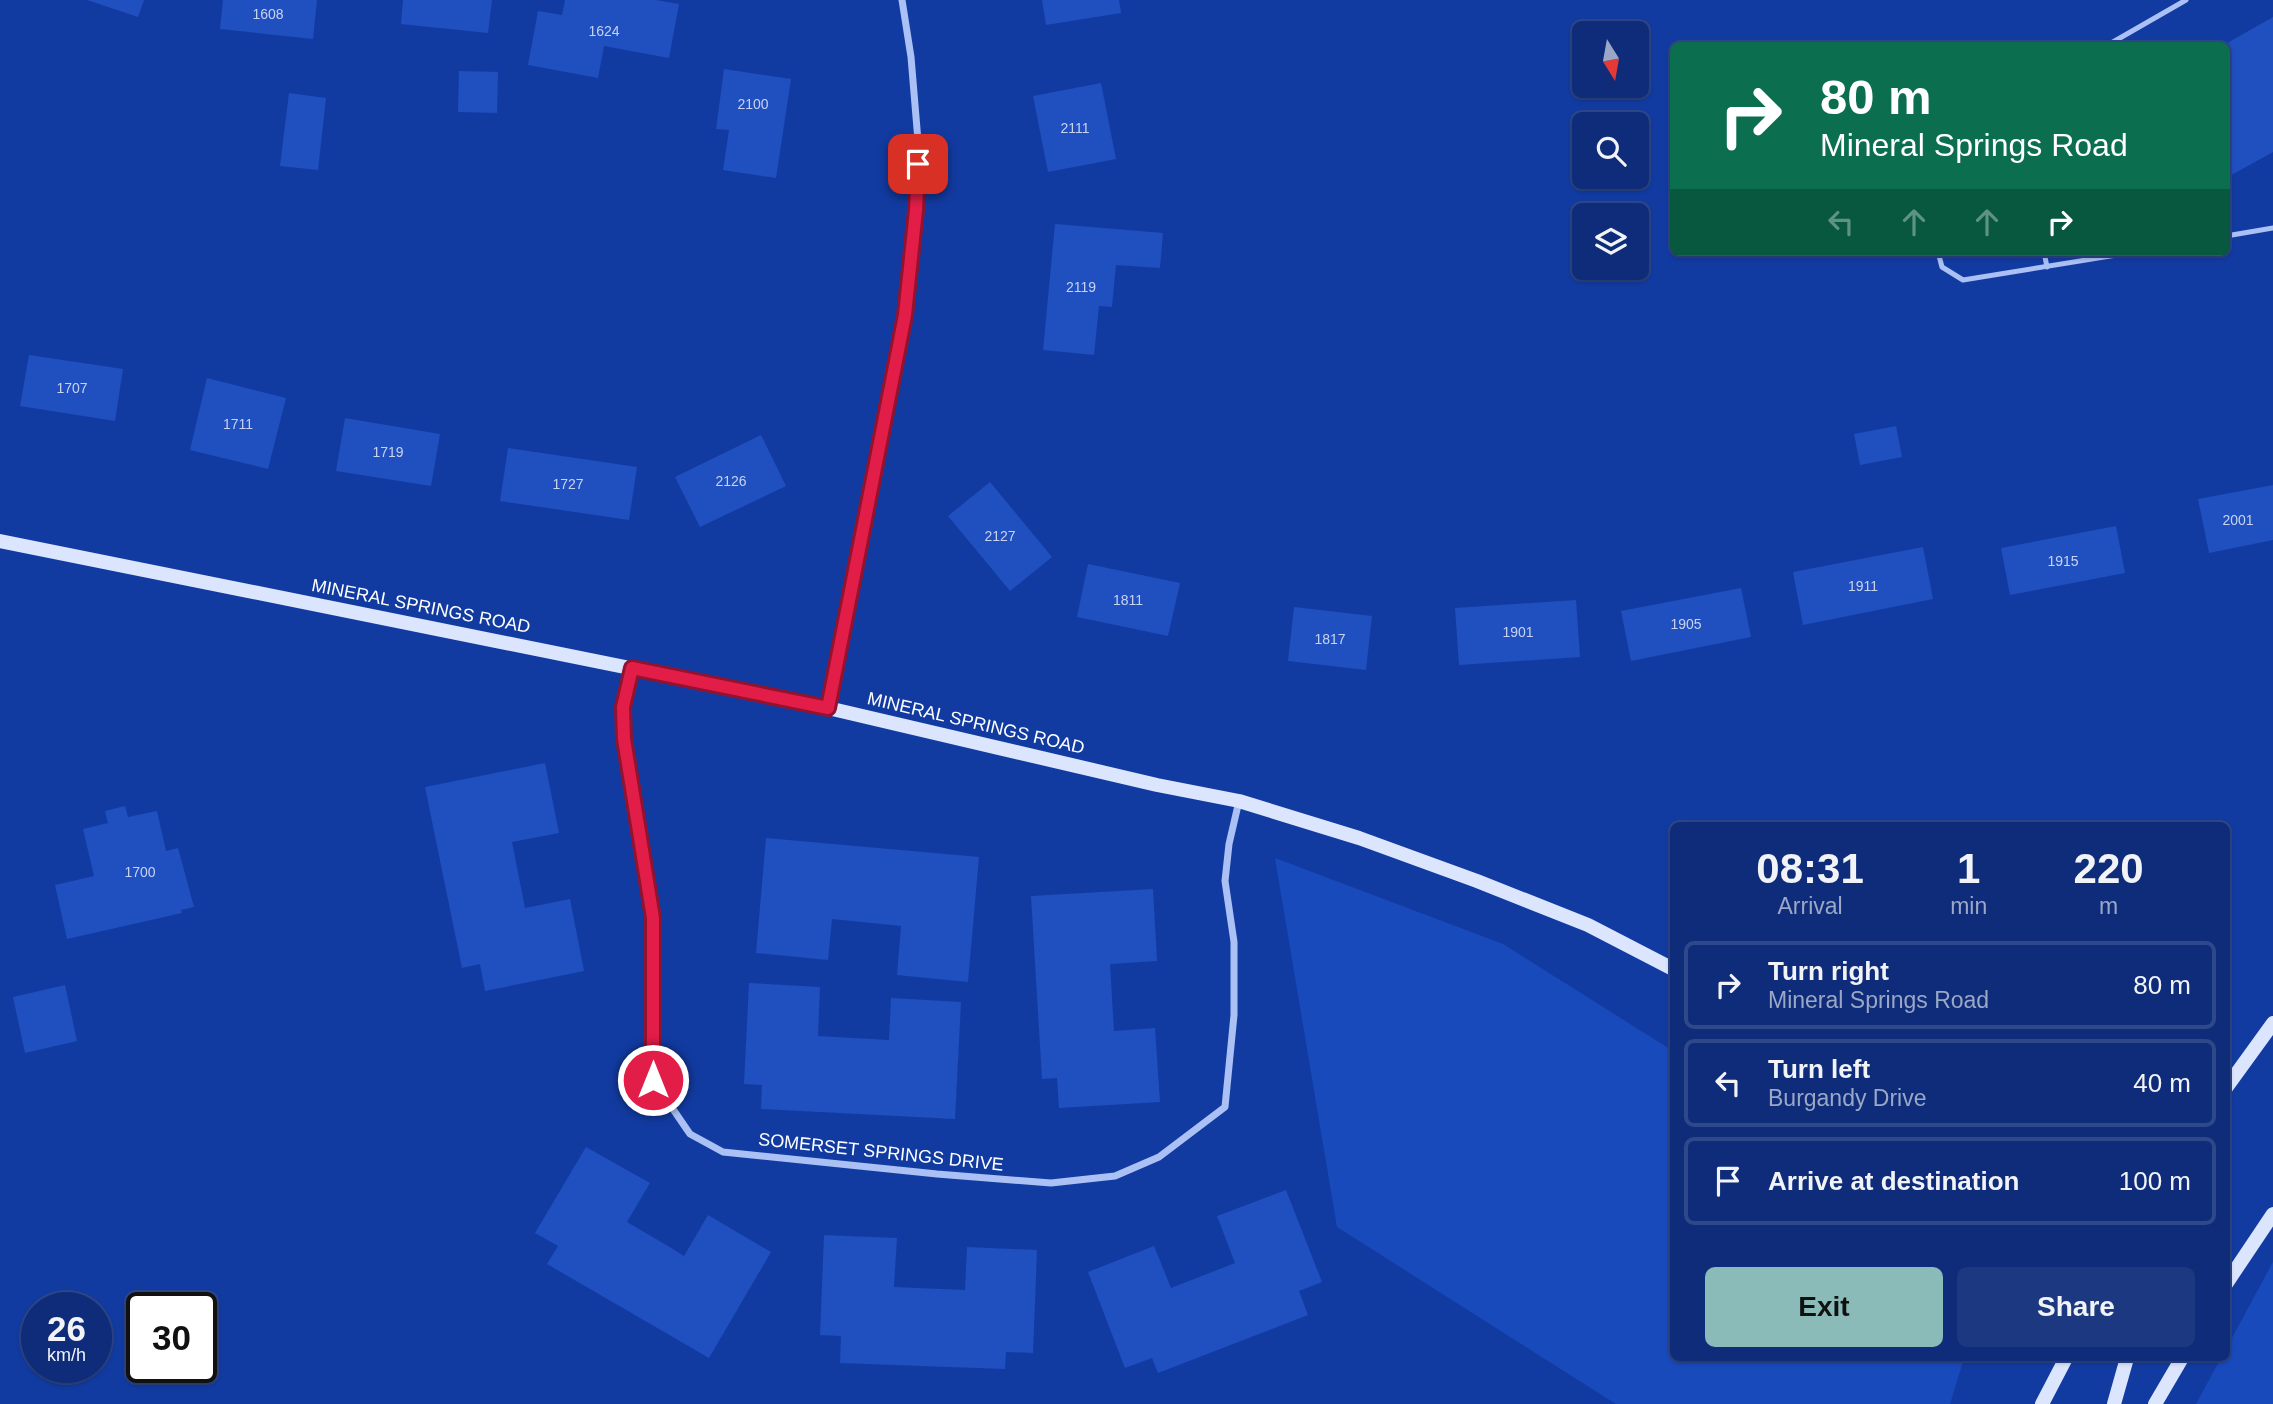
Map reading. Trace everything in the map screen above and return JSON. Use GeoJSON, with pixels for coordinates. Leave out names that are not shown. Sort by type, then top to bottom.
{"type":"FeatureCollection","features":[{"type":"Feature","properties":{"kind":"street"},"geometry":{"type":"LineString","coordinates":[[828,708],[905,315],[916,210],[918,141],[911,57],[902,0]]}},
{"type":"Feature","properties":{"kind":"street","name":"MINERAL SPRINGS ROAD"},"geometry":{"type":"LineString","coordinates":[[0,541],[828,708],[1239,802],[1359,838],[1477,881],[1588,925],[1670,967]]}},
{"type":"Feature","properties":{"kind":"street","name":"SOMERSET SPRINGS DRIVE"},"geometry":{"type":"LineString","coordinates":[[632,668],[623,707],[624,739],[653,918],[653,1080],[690,1134],[723,1152],[1051,1183],[1115,1176],[1159,1157],[1225,1107],[1234,1015],[1234,942],[1225,881],[1229,844],[1239,802]]}},
{"type":"Feature","properties":{"kind":"street"},"geometry":{"type":"LineString","coordinates":[[2230,1082],[2273,1023]]}},
{"type":"Feature","properties":{"kind":"street"},"geometry":{"type":"LineString","coordinates":[[2230,1278],[2273,1214]]}},
{"type":"Feature","properties":{"kind":"street"},"geometry":{"type":"LineString","coordinates":[[2042,1404],[2064,1361]]}},
{"type":"Feature","properties":{"kind":"street"},"geometry":{"type":"LineString","coordinates":[[2114,1404],[2126,1361]]}},
{"type":"Feature","properties":{"kind":"street"},"geometry":{"type":"LineString","coordinates":[[2155,1404],[2180,1361]]}},
{"type":"Feature","properties":{"kind":"lane"},"geometry":{"type":"LineString","coordinates":[[2113,42],[2186,0]]}},
{"type":"Feature","properties":{"kind":"lane"},"geometry":{"type":"LineString","coordinates":[[2230,235],[2273,228]]}},
{"type":"Feature","properties":{"kind":"lane"},"geometry":{"type":"LineString","coordinates":[[1939,256],[1942,267],[1963,280],[2112,256]]}},
{"type":"Feature","properties":{"kind":"lane"},"geometry":{"type":"LineString","coordinates":[[2045,256],[2047,267]]}},
{"type":"Feature","properties":{"kind":"shaded area"},"geometry":{"type":"Polygon","coordinates":[[[1275,858],[1503,944],[1670,1049],[1670,1361],[1963,1361],[1950,1404],[1616,1404],[1337,1227],[1275,858]]]}},
{"type":"Feature","properties":{"kind":"shaded area"},"geometry":{"type":"Polygon","coordinates":[[[2273,1262],[2273,1404],[2196,1404],[2219,1361],[2230,1361],[2230,1342],[2273,1262]]]}},
{"type":"Feature","properties":{"kind":"building"},"geometry":{"type":"Polygon","coordinates":[[[87,0],[144,0],[138,17],[87,0]]]}},
{"type":"Feature","properties":{"kind":"building"},"geometry":{"type":"Polygon","coordinates":[[[223,0],[317,0],[313,39],[220,29],[223,0]]]}},
{"type":"Feature","properties":{"kind":"building"},"geometry":{"type":"Polygon","coordinates":[[[403,0],[492,0],[488,33],[401,24],[403,0]]]}},
{"type":"Feature","properties":{"kind":"building"},"geometry":{"type":"Polygon","coordinates":[[[565,0],[656,0],[679,4],[669,58],[604,46],[598,78],[528,65],[538,11],[562,15],[565,0]]]}},
{"type":"Feature","properties":{"kind":"building"},"geometry":{"type":"Polygon","coordinates":[[[1042,0],[1119,0],[1121,13],[1046,25],[1042,0]]]}},
{"type":"Feature","properties":{"kind":"building"},"geometry":{"type":"Polygon","coordinates":[[[2273,17],[2273,152],[2230,176],[2230,42],[2273,17]]]}},
{"type":"Feature","properties":{"kind":"building"},"geometry":{"type":"Polygon","coordinates":[[[724,69],[791,79],[776,178],[723,170],[729,130],[716,129],[724,69]]]}},
{"type":"Feature","properties":{"kind":"building"},"geometry":{"type":"Polygon","coordinates":[[[459,71],[498,72],[497,113],[458,112],[459,71]]]}},
{"type":"Feature","properties":{"kind":"building"},"geometry":{"type":"Polygon","coordinates":[[[1101,83],[1116,159],[1048,172],[1033,96],[1101,83]]]}},
{"type":"Feature","properties":{"kind":"building"},"geometry":{"type":"Polygon","coordinates":[[[289,93],[326,98],[318,170],[280,166],[289,93]]]}},
{"type":"Feature","properties":{"kind":"building"},"geometry":{"type":"Polygon","coordinates":[[[1055,224],[1163,233],[1160,268],[1116,265],[1112,307],[1099,306],[1094,355],[1043,350],[1055,224]]]}},
{"type":"Feature","properties":{"kind":"building"},"geometry":{"type":"Polygon","coordinates":[[[29,355],[123,369],[115,421],[20,406],[29,355]]]}},
{"type":"Feature","properties":{"kind":"building"},"geometry":{"type":"Polygon","coordinates":[[[207,378],[286,398],[268,469],[190,450],[207,378]]]}},
{"type":"Feature","properties":{"kind":"building"},"geometry":{"type":"Polygon","coordinates":[[[345,418],[440,434],[431,486],[336,471],[345,418]]]}},
{"type":"Feature","properties":{"kind":"building"},"geometry":{"type":"Polygon","coordinates":[[[1896,426],[1902,457],[1860,465],[1854,434],[1896,426]]]}},
{"type":"Feature","properties":{"kind":"building"},"geometry":{"type":"Polygon","coordinates":[[[761,435],[786,486],[700,527],[675,477],[761,435]]]}},
{"type":"Feature","properties":{"kind":"building"},"geometry":{"type":"Polygon","coordinates":[[[508,448],[637,467],[629,520],[500,501],[508,448]]]}},
{"type":"Feature","properties":{"kind":"building"},"geometry":{"type":"Polygon","coordinates":[[[990,482],[1052,557],[1010,591],[948,516],[990,482]]]}},
{"type":"Feature","properties":{"kind":"building"},"geometry":{"type":"Polygon","coordinates":[[[2273,485],[2273,540],[2209,553],[2198,499],[2273,485]]]}},
{"type":"Feature","properties":{"kind":"building"},"geometry":{"type":"Polygon","coordinates":[[[2116,526],[2125,573],[2010,595],[2001,548],[2116,526]]]}},
{"type":"Feature","properties":{"kind":"building"},"geometry":{"type":"Polygon","coordinates":[[[1923,547],[1933,599],[1803,625],[1793,572],[1923,547]]]}},
{"type":"Feature","properties":{"kind":"building"},"geometry":{"type":"Polygon","coordinates":[[[1088,564],[1180,583],[1168,636],[1077,617],[1088,564]]]}},
{"type":"Feature","properties":{"kind":"building"},"geometry":{"type":"Polygon","coordinates":[[[1741,588],[1751,637],[1631,661],[1621,611],[1741,588]]]}},
{"type":"Feature","properties":{"kind":"building"},"geometry":{"type":"Polygon","coordinates":[[[1576,600],[1580,657],[1459,665],[1455,608],[1576,600]]]}},
{"type":"Feature","properties":{"kind":"building"},"geometry":{"type":"Polygon","coordinates":[[[1294,607],[1372,616],[1366,670],[1288,661],[1294,607]]]}},
{"type":"Feature","properties":{"kind":"building"},"geometry":{"type":"Polygon","coordinates":[[[545,763],[559,833],[512,842],[525,908],[570,899],[584,971],[485,991],[480,964],[462,968],[425,787],[545,763]]]}},
{"type":"Feature","properties":{"kind":"building"},"geometry":{"type":"Polygon","coordinates":[[[125,806],[128,817],[157,811],[166,851],[178,848],[194,907],[181,910],[182,913],[67,939],[55,885],[94,876],[83,829],[108,823],[105,811],[125,806]]]}},
{"type":"Feature","properties":{"kind":"building"},"geometry":{"type":"Polygon","coordinates":[[[766,838],[979,857],[968,982],[897,975],[901,926],[832,919],[828,960],[756,953],[766,838]]]}},
{"type":"Feature","properties":{"kind":"building"},"geometry":{"type":"Polygon","coordinates":[[[1153,889],[1157,961],[1110,964],[1114,1031],[1155,1028],[1160,1102],[1059,1108],[1057,1078],[1042,1079],[1031,896],[1153,889]]]}},
{"type":"Feature","properties":{"kind":"building"},"geometry":{"type":"Polygon","coordinates":[[[749,983],[820,987],[818,1036],[889,1040],[891,998],[961,1002],[955,1119],[761,1109],[762,1085],[744,1084],[749,983]]]}},
{"type":"Feature","properties":{"kind":"building"},"geometry":{"type":"Polygon","coordinates":[[[65,985],[77,1041],[25,1053],[13,997],[65,985]]]}},
{"type":"Feature","properties":{"kind":"building"},"geometry":{"type":"Polygon","coordinates":[[[586,1147],[650,1183],[627,1222],[684,1256],[708,1215],[771,1252],[709,1358],[547,1264],[558,1246],[535,1233],[586,1147]]]}},
{"type":"Feature","properties":{"kind":"building"},"geometry":{"type":"Polygon","coordinates":[[[1286,1190],[1322,1282],[1299,1291],[1308,1315],[1158,1373],[1152,1358],[1125,1368],[1088,1272],[1154,1246],[1171,1288],[1235,1263],[1217,1216],[1286,1190]]]}},
{"type":"Feature","properties":{"kind":"building"},"geometry":{"type":"Polygon","coordinates":[[[824,1235],[897,1238],[894,1287],[965,1290],[967,1247],[1037,1250],[1033,1353],[1006,1352],[1005,1369],[840,1363],[841,1336],[820,1335],[824,1235]]]}},
{"type":"Feature","properties":{"kind":"route"},"geometry":{"type":"LineString","coordinates":[[653,1080],[653,918],[624,739],[623,707],[632,668],[828,708],[905,315],[918,164]]}}]}
